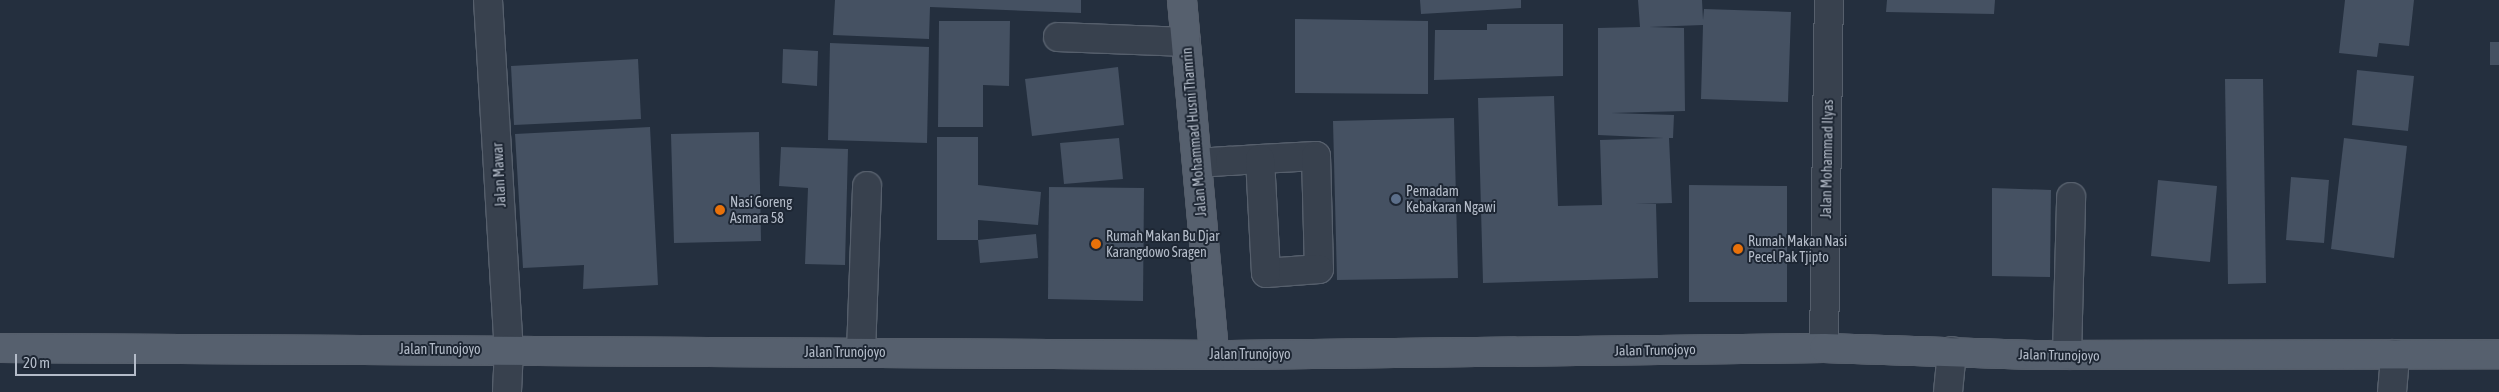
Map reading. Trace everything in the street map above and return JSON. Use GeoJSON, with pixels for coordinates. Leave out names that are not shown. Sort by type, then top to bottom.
{"type":"FeatureCollection","features":[{"type":"Feature","properties":{"kind":"main road","name":"Jalan Mohammad Husni Thamrin"},"geometry":{"type":"LineString","coordinates":[[1182,0],[1214,354]]}},
{"type":"Feature","properties":{"kind":"main road","name":"Jalan Trunojoyo"},"geometry":{"type":"LineString","coordinates":[[0,348],[1214,354],[1824,348],[2067,355],[2499,354]]}},
{"type":"Feature","properties":{"kind":"street","name":"Jalan Mawar"},"geometry":{"type":"LineString","coordinates":[[488,0],[509,350],[507,392]]}},
{"type":"Feature","properties":{"kind":"street","name":"Jalan Mohammad Ilyas"},"geometry":{"type":"LineString","coordinates":[[1824,348],[1829,0]]}},
{"type":"Feature","properties":{"kind":"street"},"geometry":{"type":"LineString","coordinates":[[1058,37],[1186,42]]}},
{"type":"Feature","properties":{"kind":"street"},"geometry":{"type":"LineString","coordinates":[[1198,163],[1260,159]]}},
{"type":"Feature","properties":{"kind":"street"},"geometry":{"type":"LineString","coordinates":[[861,352],[868,186]]}},
{"type":"Feature","properties":{"kind":"street"},"geometry":{"type":"LineString","coordinates":[[2067,355],[2071,197]]}},
{"type":"Feature","properties":{"kind":"street"},"geometry":{"type":"LineString","coordinates":[[1948,392],[1952,351]]}},
{"type":"Feature","properties":{"kind":"street"},"geometry":{"type":"LineString","coordinates":[[2392,392],[2395,354]]}},
{"type":"Feature","properties":{"kind":"building"},"geometry":{"type":"Polygon","coordinates":[[[835,0],[1081,0],[1081,13],[930,7],[929,39],[833,35],[835,0]]]}},
{"type":"Feature","properties":{"kind":"building"},"geometry":{"type":"Polygon","coordinates":[[[1420,0],[1521,0],[1521,8],[1421,14],[1420,0]]]}},
{"type":"Feature","properties":{"kind":"building"},"geometry":{"type":"Polygon","coordinates":[[[1638,0],[1702,0],[1703,20],[1704,9],[1791,12],[1788,102],[1701,99],[1703,25],[1649,27],[1684,28],[1685,111],[1611,113],[1674,115],[1673,138],[1669,138],[1672,203],[1635,204],[1656,204],[1658,278],[1483,283],[1478,98],[1554,96],[1558,206],[1602,205],[1600,140],[1664,138],[1598,135],[1598,28],[1640,27],[1638,0]]]}},
{"type":"Feature","properties":{"kind":"building"},"geometry":{"type":"Polygon","coordinates":[[[1887,0],[1995,0],[1994,14],[1886,12],[1887,0]]]}},
{"type":"Feature","properties":{"kind":"building"},"geometry":{"type":"Polygon","coordinates":[[[2345,0],[2414,0],[2409,46],[2379,43],[2377,57],[2339,53],[2345,0]]]}},
{"type":"Feature","properties":{"kind":"building"},"geometry":{"type":"Polygon","coordinates":[[[1295,19],[1428,21],[1428,94],[1295,93],[1295,19]]]}},
{"type":"Feature","properties":{"kind":"building"},"geometry":{"type":"Polygon","coordinates":[[[939,21],[1010,21],[1009,86],[983,85],[983,127],[938,127],[939,21]]]}},
{"type":"Feature","properties":{"kind":"building"},"geometry":{"type":"Polygon","coordinates":[[[1487,24],[1563,24],[1563,76],[1434,80],[1435,30],[1487,30],[1487,24]]]}},
{"type":"Feature","properties":{"kind":"building"},"geometry":{"type":"Polygon","coordinates":[[[2490,42],[2499,42],[2499,65],[2490,65],[2490,42]]]}},
{"type":"Feature","properties":{"kind":"building"},"geometry":{"type":"Polygon","coordinates":[[[830,43],[929,47],[927,143],[828,140],[830,43]]]}},
{"type":"Feature","properties":{"kind":"building"},"geometry":{"type":"Polygon","coordinates":[[[783,49],[818,51],[817,86],[782,83],[783,49]]]}},
{"type":"Feature","properties":{"kind":"building"},"geometry":{"type":"Polygon","coordinates":[[[638,59],[641,119],[514,125],[511,66],[638,59]]]}},
{"type":"Feature","properties":{"kind":"building"},"geometry":{"type":"Polygon","coordinates":[[[1118,67],[1124,125],[1032,136],[1025,79],[1118,67]]]}},
{"type":"Feature","properties":{"kind":"building"},"geometry":{"type":"Polygon","coordinates":[[[2357,70],[2414,76],[2408,131],[2352,125],[2357,70]]]}},
{"type":"Feature","properties":{"kind":"building"},"geometry":{"type":"Polygon","coordinates":[[[2225,79],[2263,79],[2266,283],[2228,284],[2225,79]]]}},
{"type":"Feature","properties":{"kind":"building","name":"Pemadam Kebakaran Ngawi"},"geometry":{"type":"Polygon","coordinates":[[[1454,118],[1458,278],[1337,280],[1333,121],[1454,118]]]}},
{"type":"Feature","properties":{"kind":"building"},"geometry":{"type":"Polygon","coordinates":[[[650,127],[658,285],[583,289],[584,265],[523,268],[515,134],[650,127]]]}},
{"type":"Feature","properties":{"kind":"building"},"geometry":{"type":"Polygon","coordinates":[[[759,132],[761,241],[674,243],[671,134],[759,132]]]}},
{"type":"Feature","properties":{"kind":"building"},"geometry":{"type":"Polygon","coordinates":[[[937,137],[978,137],[978,185],[1041,192],[1038,225],[978,220],[978,240],[937,240],[937,137]]]}},
{"type":"Feature","properties":{"kind":"building"},"geometry":{"type":"Polygon","coordinates":[[[1119,138],[1123,179],[1064,184],[1060,143],[1119,138]]]}},
{"type":"Feature","properties":{"kind":"building"},"geometry":{"type":"Polygon","coordinates":[[[2344,138],[2407,146],[2394,258],[2331,249],[2344,138]]]}},
{"type":"Feature","properties":{"kind":"building"},"geometry":{"type":"Polygon","coordinates":[[[781,147],[848,149],[845,265],[805,264],[808,188],[779,186],[781,147]]]}},
{"type":"Feature","properties":{"kind":"building"},"geometry":{"type":"Polygon","coordinates":[[[2291,177],[2329,180],[2324,243],[2286,240],[2291,177]]]}},
{"type":"Feature","properties":{"kind":"building"},"geometry":{"type":"Polygon","coordinates":[[[2158,180],[2217,186],[2210,262],[2151,256],[2158,180]]]}},
{"type":"Feature","properties":{"kind":"building"},"geometry":{"type":"Polygon","coordinates":[[[1689,185],[1787,186],[1787,302],[1689,302],[1689,185]]]}},
{"type":"Feature","properties":{"kind":"building","name":"Rumah Makan Bu Djar Karangdowo Sragen"},"geometry":{"type":"Polygon","coordinates":[[[1049,187],[1144,188],[1143,301],[1048,299],[1049,187]]]}},
{"type":"Feature","properties":{"kind":"building"},"geometry":{"type":"Polygon","coordinates":[[[1992,188],[2051,190],[2050,277],[1992,276],[1992,188]]]}},
{"type":"Feature","properties":{"kind":"building"},"geometry":{"type":"Polygon","coordinates":[[[1036,234],[1038,258],[980,263],[978,240],[1036,234]]]}},
{"type":"Feature","properties":{"kind":"place","name":"Pemadam Kebakaran Ngawi"},"geometry":{"type":"Point","coordinates":[1396,199]}},
{"type":"Feature","properties":{"kind":"place","name":"Nasi Goreng Asmara 58"},"geometry":{"type":"Point","coordinates":[720,210]}},
{"type":"Feature","properties":{"kind":"place","name":"Rumah Makan Bu Djar Karangdowo Sragen"},"geometry":{"type":"Point","coordinates":[1096,244]}},
{"type":"Feature","properties":{"kind":"place","name":"Rumah Makan Nasi Pecel Pak Tjipto"},"geometry":{"type":"Point","coordinates":[1738,249]}}]}
